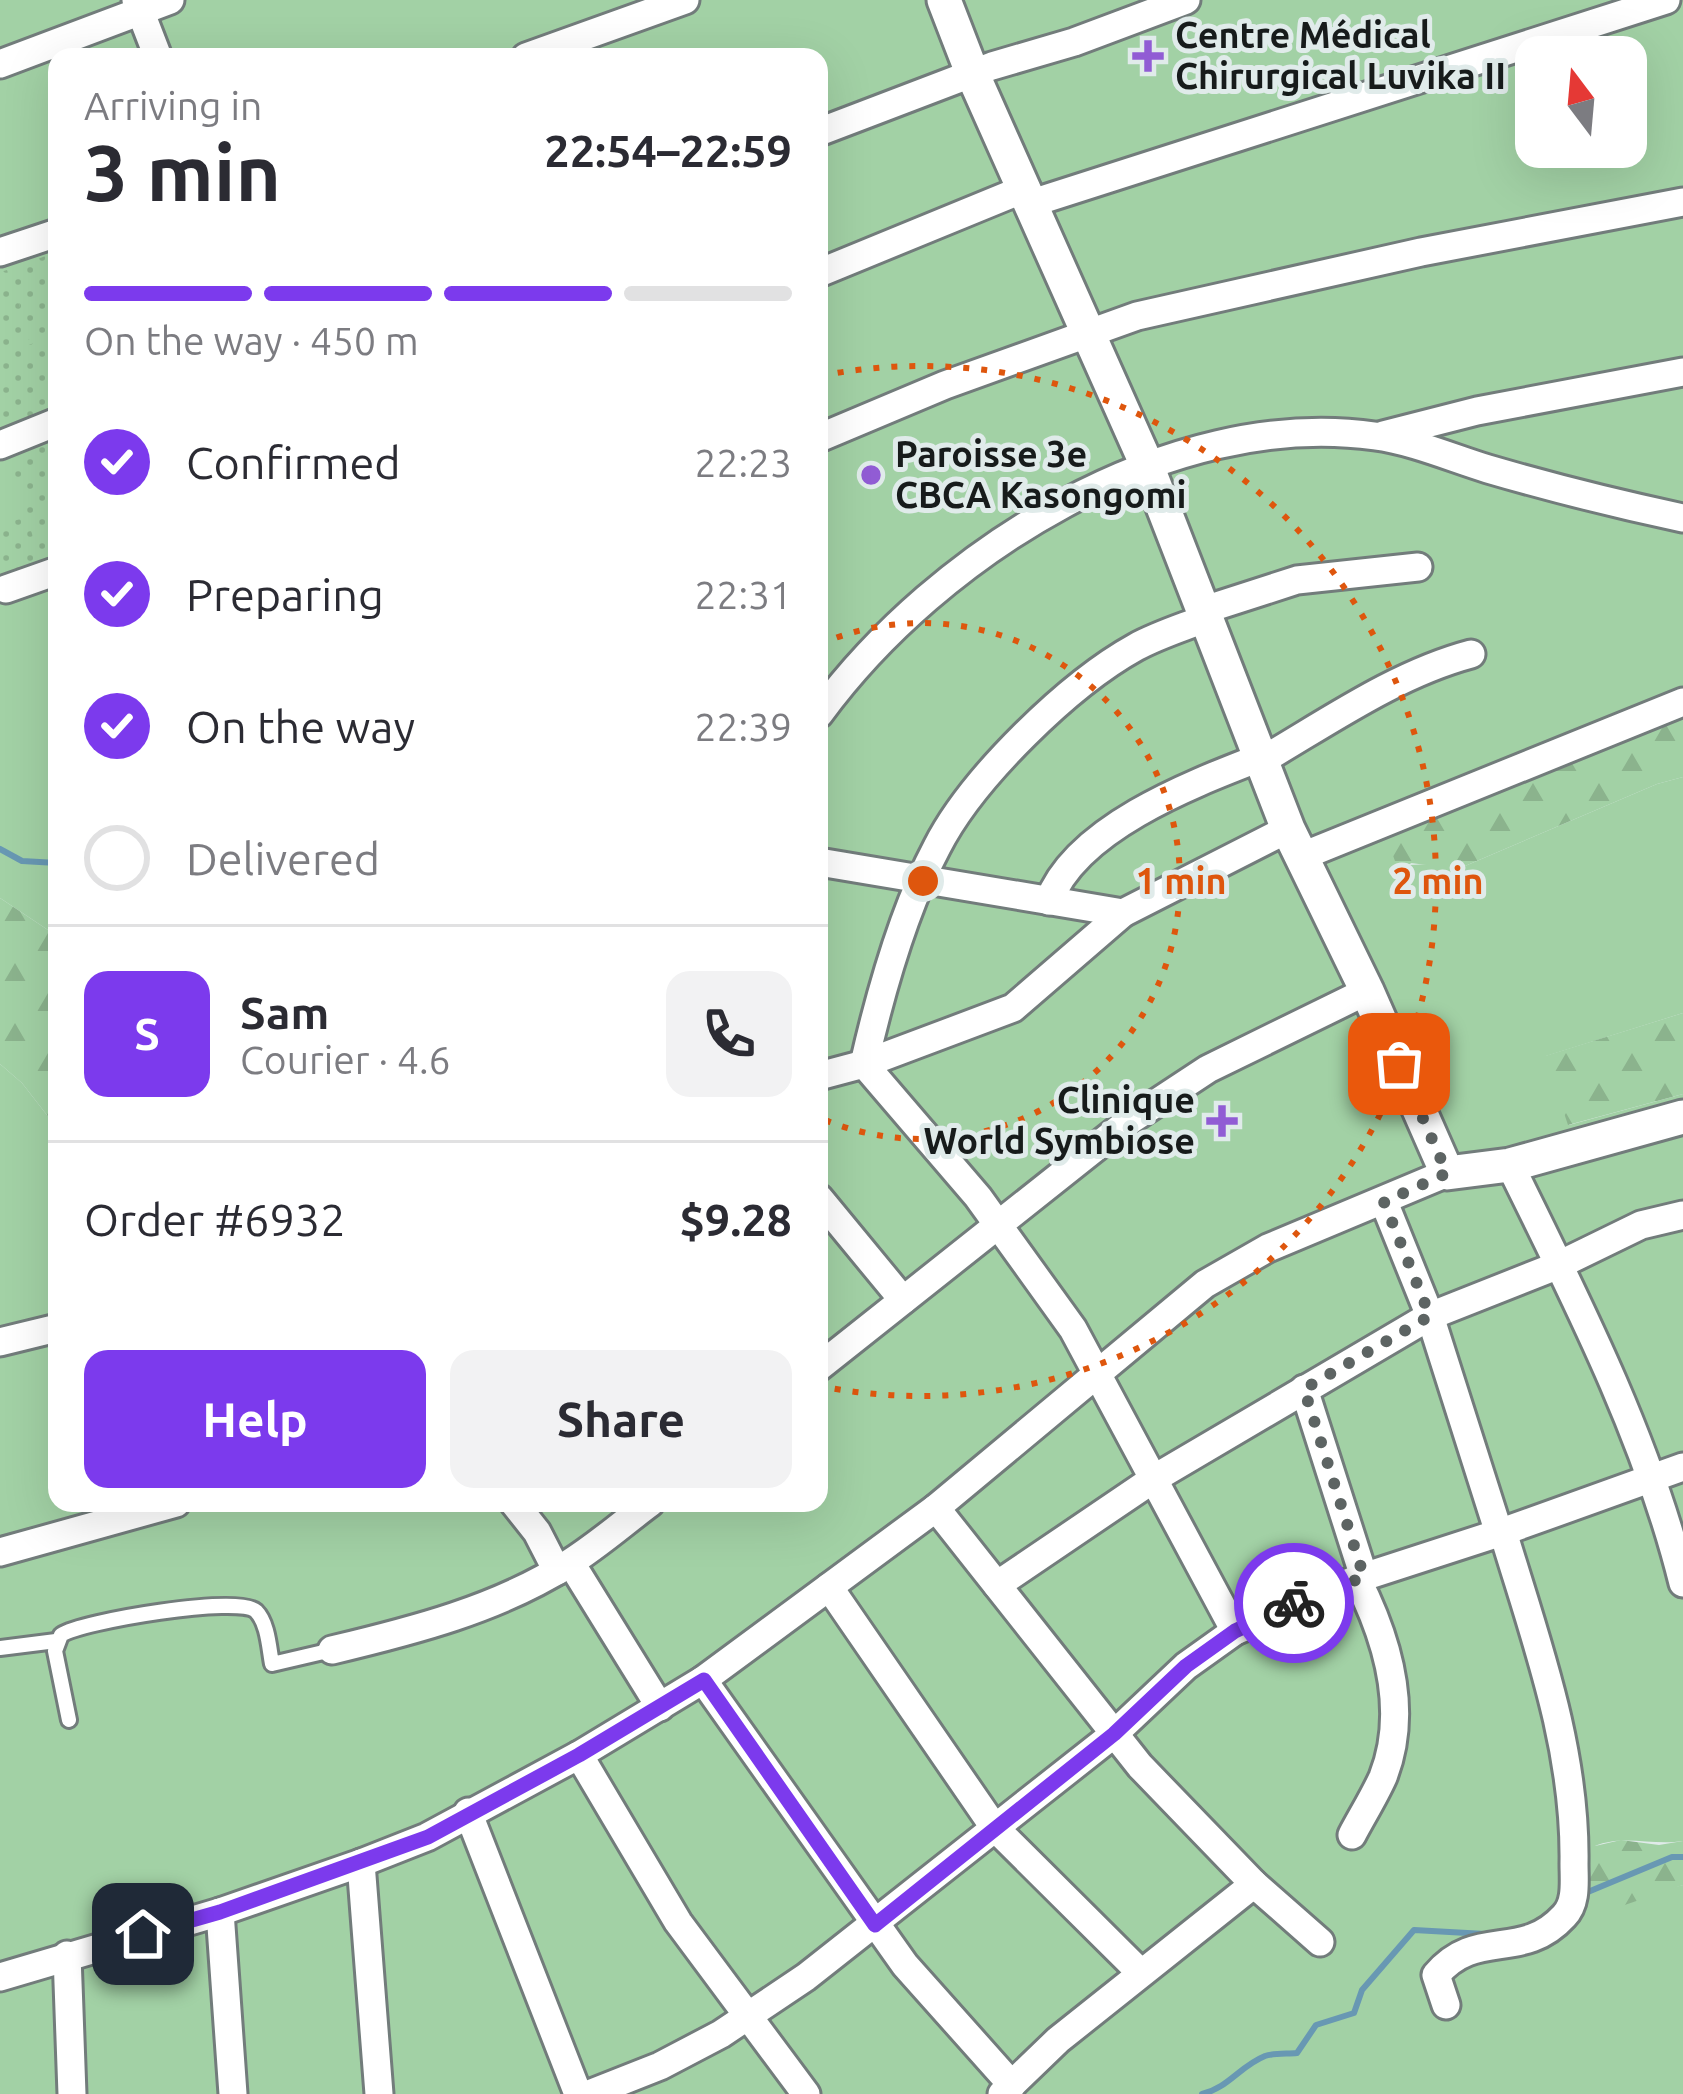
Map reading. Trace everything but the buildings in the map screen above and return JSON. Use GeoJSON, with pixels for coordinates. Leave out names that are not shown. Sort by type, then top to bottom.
{"type":"FeatureCollection","features":[{"type":"Feature","properties":{"kind":"street"},"geometry":{"type":"LineString","coordinates":[[0,64],[138,6],[170,0]]}},
{"type":"Feature","properties":{"kind":"street"},"geometry":{"type":"LineString","coordinates":[[551,48],[685,0]]}},
{"type":"Feature","properties":{"kind":"street"},"geometry":{"type":"LineString","coordinates":[[944,0],[1146,463],[1294,843],[1447,1173]]}},
{"type":"Feature","properties":{"kind":"street"},"geometry":{"type":"LineString","coordinates":[[828,129],[1186,0]]}},
{"type":"Feature","properties":{"kind":"street"},"geometry":{"type":"LineString","coordinates":[[828,270],[1029,196],[1666,0]]}},
{"type":"Feature","properties":{"kind":"street"},"geometry":{"type":"LineString","coordinates":[[138,6],[154,48]]}},
{"type":"Feature","properties":{"kind":"street"},"geometry":{"type":"LineString","coordinates":[[828,434],[945,385],[1137,316],[1421,252],[1683,202]]}},
{"type":"Feature","properties":{"kind":"street"},"geometry":{"type":"LineString","coordinates":[[0,252],[48,235]]}},
{"type":"Feature","properties":{"kind":"street"},"geometry":{"type":"LineString","coordinates":[[828,703],[864,658],[991,549],[1146,463],[1278,435],[1378,436],[1477,411],[1683,372]]}},
{"type":"Feature","properties":{"kind":"street"},"geometry":{"type":"LineString","coordinates":[[0,445],[48,426]]}},
{"type":"Feature","properties":{"kind":"street"},"geometry":{"type":"LineString","coordinates":[[1378,436],[1588,499],[1683,518]]}},
{"type":"Feature","properties":{"kind":"street"},"geometry":{"type":"LineString","coordinates":[[864,1064],[878,1003],[922,879],[951,822],[998,764],[1091,676],[1133,649],[1203,615],[1297,580],[1418,567]]}},
{"type":"Feature","properties":{"kind":"street"},"geometry":{"type":"LineString","coordinates":[[6,589],[48,574]]}},
{"type":"Feature","properties":{"kind":"street"},"geometry":{"type":"LineString","coordinates":[[1049,901],[1070,866],[1151,805],[1260,760],[1362,701],[1442,662],[1472,654]]}},
{"type":"Feature","properties":{"kind":"street"},"geometry":{"type":"LineString","coordinates":[[828,1074],[1013,1008],[1123,913],[1294,843],[1683,702]]}},
{"type":"Feature","properties":{"kind":"street"},"geometry":{"type":"LineString","coordinates":[[828,863],[1123,913]]}},
{"type":"Feature","properties":{"kind":"street"},"geometry":{"type":"LineString","coordinates":[[828,1360],[1129,1121],[1208,1069],[1367,992]]}},
{"type":"Feature","properties":{"kind":"street"},"geometry":{"type":"LineString","coordinates":[[864,1064],[998,1222],[1100,1375],[1235,1631]]}},
{"type":"Feature","properties":{"kind":"street"},"geometry":{"type":"LineString","coordinates":[[0,1977],[220,1912],[361,1863],[428,1837],[579,1755],[704,1680],[936,1508],[1205,1284],[1268,1248],[1447,1173],[1510,1165],[1683,1118]]}},
{"type":"Feature","properties":{"kind":"street"},"geometry":{"type":"LineString","coordinates":[[1510,1165],[1559,1264],[1652,1479],[1683,1583]]}},
{"type":"Feature","properties":{"kind":"street"},"geometry":{"type":"LineString","coordinates":[[1384,1202],[1430,1316],[1534,1626],[1559,1721],[1574,1840],[1574,1898],[1568,1913],[1546,1933],[1517,1945],[1484,1944],[1446,1963],[1436,1975],[1446,2005]]}},
{"type":"Feature","properties":{"kind":"street"},"geometry":{"type":"LineString","coordinates":[[828,1209],[903,1300]]}},
{"type":"Feature","properties":{"kind":"street"},"geometry":{"type":"LineString","coordinates":[[997,1585],[1155,1478],[1430,1316],[1641,1225],[1683,1215]]}},
{"type":"Feature","properties":{"kind":"street"},"geometry":{"type":"LineString","coordinates":[[0,1342],[48,1330]]}},
{"type":"Feature","properties":{"kind":"street"},"geometry":{"type":"LineString","coordinates":[[1304,1389],[1360,1578],[1383,1637],[1394,1692],[1383,1776],[1352,1835]]}},
{"type":"Feature","properties":{"kind":"street"},"geometry":{"type":"LineString","coordinates":[[589,2094],[622,2088],[749,2017],[875,1925],[1114,1734],[1186,1666],[1235,1631],[1360,1578],[1501,1533],[1683,1466]]}},
{"type":"Feature","properties":{"kind":"street"},"geometry":{"type":"LineString","coordinates":[[936,1508],[1114,1734],[1185,1816],[1320,1942]]}},
{"type":"Feature","properties":{"kind":"street"},"geometry":{"type":"LineString","coordinates":[[0,1552],[144,1512]]}},
{"type":"Feature","properties":{"kind":"street"},"geometry":{"type":"LineString","coordinates":[[521,1512],[660,1707]]}},
{"type":"Feature","properties":{"kind":"street"},"geometry":{"type":"LineString","coordinates":[[332,1650],[453,1618],[564,1567],[638,1512]]}},
{"type":"Feature","properties":{"kind":"street"},"geometry":{"type":"LineString","coordinates":[[829,1587],[994,1827],[1140,1972]]}},
{"type":"Feature","properties":{"kind":"street"},"geometry":{"type":"LineString","coordinates":[[704,1680],[875,1925],[1007,2089],[1058,2040],[1254,1884]]}},
{"type":"Feature","properties":{"kind":"street"},"geometry":{"type":"LineString","coordinates":[[579,1755],[678,1922],[806,2094]]}},
{"type":"Feature","properties":{"kind":"street"},"geometry":{"type":"LineString","coordinates":[[468,1812],[578,2094]]}},
{"type":"Feature","properties":{"kind":"street"},"geometry":{"type":"LineString","coordinates":[[361,1863],[379,2094]]}},
{"type":"Feature","properties":{"kind":"street"},"geometry":{"type":"LineString","coordinates":[[220,1912],[233,2094]]}},
{"type":"Feature","properties":{"kind":"street"},"geometry":{"type":"LineString","coordinates":[[67,1955],[71,2094]]}},
{"type":"Feature","properties":{"kind":"lane"},"geometry":{"type":"LineString","coordinates":[[0,1648],[56,1641],[86,1623],[237,1605],[259,1613],[272,1664],[332,1650]]}},
{"type":"Feature","properties":{"kind":"lane"},"geometry":{"type":"LineString","coordinates":[[56,1641],[69,1720]]}},
{"type":"Feature","properties":{"kind":"green space"},"geometry":{"type":"Polygon","coordinates":[[[0,0],[1683,0],[1683,710],[1408,865],[1458,869],[1683,777],[1683,1013],[1546,1056],[1569,1125],[1683,1094],[1683,1841],[1616,1841],[1595,1846],[1671,1888],[1683,1885],[1683,2094],[0,2094],[0,1064],[48,1116],[48,1512],[828,1512],[828,48],[48,48],[48,930],[0,898],[0,0]]]}},
{"type":"Feature","properties":{"kind":"green space"},"geometry":{"type":"Polygon","coordinates":[[[48,255],[48,332],[0,350],[0,272],[7,270],[21,310],[9,269],[48,255]]]}},
{"type":"Feature","properties":{"kind":"green space"},"geometry":{"type":"Polygon","coordinates":[[[48,338],[48,410],[0,427],[0,355],[48,338]]]}},
{"type":"Feature","properties":{"kind":"green space"},"geometry":{"type":"Polygon","coordinates":[[[48,435],[48,502],[32,508],[48,504],[48,565],[44,566],[6,449],[48,435]]]}},
{"type":"Feature","properties":{"kind":"green space"},"geometry":{"type":"Polygon","coordinates":[[[27,517],[43,571],[0,584],[0,525],[27,517]]]}},
{"type":"Feature","properties":{"kind":"green space"},"geometry":{"type":"Polygon","coordinates":[[[1683,710],[1683,777],[1458,869],[1395,861],[1384,831],[1683,710]]]}},
{"type":"Feature","properties":{"kind":"green space"},"geometry":{"type":"Polygon","coordinates":[[[0,898],[48,930],[48,1116],[0,1064],[0,898]]]}},
{"type":"Feature","properties":{"kind":"green space"},"geometry":{"type":"Polygon","coordinates":[[[1683,1013],[1683,1094],[1568,1125],[1545,1056],[1683,1013]]]}},
{"type":"Feature","properties":{"kind":"green space"},"geometry":{"type":"Polygon","coordinates":[[[1621,1840],[1659,1845],[1683,1841],[1683,1885],[1616,1908],[1590,1905],[1585,1883],[1595,1846],[1621,1840]]]}},
{"type":"Feature","properties":{"kind":"waterway"},"geometry":{"type":"LineString","coordinates":[[0,849],[22,861],[48,862]]}},
{"type":"Feature","properties":{"kind":"waterway"},"geometry":{"type":"LineString","coordinates":[[1583,1894],[1672,1857],[1683,1857]]}},
{"type":"Feature","properties":{"kind":"waterway"},"geometry":{"type":"LineString","coordinates":[[1202,2094],[1265,2056],[1297,2053],[1316,2025],[1354,2013],[1362,1990],[1414,1930],[1485,1934]]}},
{"type":"Feature","properties":{"kind":"way so far"},"geometry":{"type":"LineString","coordinates":[[1294,1603],[1364,1577],[1304,1389],[1430,1316],[1384,1202],[1447,1173],[1399,1064]]}},
{"type":"Feature","properties":{"kind":"place","name":"Centre Médical Chirurgical Luvika II"},"geometry":{"type":"Point","coordinates":[1148,56]}},
{"type":"Feature","properties":{"kind":"place","name":"Paroisse 3e CBCA Kasongomi"},"geometry":{"type":"Point","coordinates":[871,475]}},
{"type":"Feature","properties":{"kind":"place","name":"Clinique World Symbiose"},"geometry":{"type":"Point","coordinates":[1222,1121]}},
{"type":"Feature","properties":{"kind":"route"},"geometry":{"type":"LineString","coordinates":[[143,1934],[220,1912],[428,1837],[704,1680],[875,1925],[1114,1734],[1186,1666],[1235,1631],[1294,1603]]}}]}
